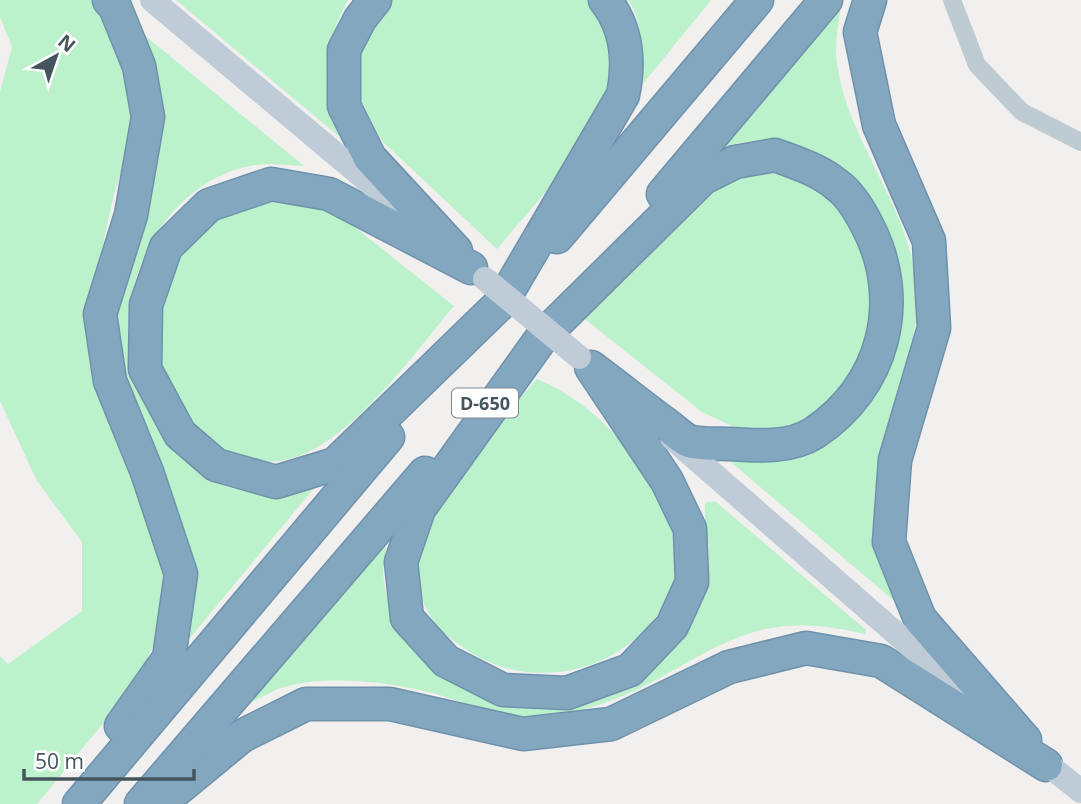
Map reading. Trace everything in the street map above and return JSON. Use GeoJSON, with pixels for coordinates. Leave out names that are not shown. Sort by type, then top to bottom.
{"type":"FeatureCollection","features":[{"type":"Feature","properties":{"kind":"highway"},"geometry":{"type":"LineString","coordinates":[[66,804],[169,658],[181,574],[147,472],[110,381],[100,314],[131,215],[148,117],[139,66],[115,8],[109,0]]}},
{"type":"Feature","properties":{"kind":"highway"},"geometry":{"type":"LineString","coordinates":[[375,0],[360,19],[344,50],[344,106],[370,158],[486,283]]}},
{"type":"Feature","properties":{"kind":"highway"},"geometry":{"type":"LineString","coordinates":[[486,283],[328,194],[271,184],[209,205],[166,247],[146,305],[145,369],[180,434],[216,466],[276,482],[335,464],[486,283],[623,95],[627,72],[626,43],[615,12],[605,0]]}},
{"type":"Feature","properties":{"kind":"highway","name":"D-650"},"geometry":{"type":"LineString","coordinates":[[79,804],[486,283],[757,0]]}},
{"type":"Feature","properties":{"kind":"highway","name":"D-650"},"geometry":{"type":"LineString","coordinates":[[141,804],[826,0]]}},
{"type":"Feature","properties":{"kind":"highway"},"geometry":{"type":"LineString","coordinates":[[870,0],[860,32],[879,125],[929,241],[934,328],[895,460],[889,542],[920,619],[1046,765]]}},
{"type":"Feature","properties":{"kind":"highway"},"geometry":{"type":"LineString","coordinates":[[775,155],[808,167],[839,186],[863,216],[877,245],[886,283],[888,319],[880,348],[868,378],[842,410],[813,434],[788,442],[761,446],[688,440],[585,362],[667,481],[690,529],[692,582],[673,626],[630,670],[567,693],[503,690],[446,661],[407,618],[401,562],[419,509],[543,335],[704,178],[735,162],[775,155]]}},
{"type":"Feature","properties":{"kind":"highway"},"geometry":{"type":"LineString","coordinates":[[160,804],[242,736],[306,704],[390,704],[523,734],[611,724],[729,667],[806,648],[881,661],[1046,765]]}},
{"type":"Feature","properties":{"kind":"street"},"geometry":{"type":"LineString","coordinates":[[152,0],[486,283],[585,362],[1046,765],[1081,791]]}},
{"type":"Feature","properties":{"kind":"street"},"geometry":{"type":"LineString","coordinates":[[952,0],[977,65],[1022,112],[1081,142]]}},
{"type":"Feature","properties":{"kind":"green space"},"geometry":{"type":"Polygon","coordinates":[[[0,0],[91,0],[102,9],[133,78],[132,136],[114,194],[89,308],[89,355],[100,394],[130,456],[172,590],[165,622],[144,665],[118,705],[37,804],[0,804],[0,656],[8,664],[82,611],[82,542],[37,481],[0,401],[0,92],[12,47],[0,17],[0,0]]]}},
{"type":"Feature","properties":{"kind":"green space"},"geometry":{"type":"Polygon","coordinates":[[[176,0],[348,0],[334,33],[327,68],[329,104],[341,138],[176,0]]]}},
{"type":"Feature","properties":{"kind":"green space"},"geometry":{"type":"Polygon","coordinates":[[[385,0],[594,0],[607,18],[616,79],[579,153],[497,249],[384,143],[365,116],[357,91],[359,45],[385,0]]]}},
{"type":"Feature","properties":{"kind":"green space"},"geometry":{"type":"Polygon","coordinates":[[[628,0],[711,0],[642,85],[639,83],[639,29],[628,0]]]}},
{"type":"Feature","properties":{"kind":"green space"},"geometry":{"type":"Polygon","coordinates":[[[836,0],[842,0],[836,48],[843,93],[902,226],[916,283],[914,335],[885,434],[876,485],[876,516],[885,561],[899,605],[725,457],[816,448],[900,283],[893,249],[880,218],[862,191],[840,168],[814,152],[784,143],[752,141],[716,149],[836,0]]]}},
{"type":"Feature","properties":{"kind":"green space"},"geometry":{"type":"Polygon","coordinates":[[[132,25],[304,166],[249,166],[216,178],[193,193],[173,212],[157,233],[134,284],[128,338],[133,371],[152,417],[182,456],[207,477],[236,489],[268,490],[320,481],[184,645],[128,410],[112,314],[139,211],[132,25]]]}},
{"type":"Feature","properties":{"kind":"green space"},"geometry":{"type":"Polygon","coordinates":[[[757,167],[791,171],[837,204],[869,260],[871,329],[850,381],[816,413],[803,421],[784,427],[758,430],[732,426],[702,412],[581,316],[694,195],[757,167]]]}},
{"type":"Feature","properties":{"kind":"green space"},"geometry":{"type":"Polygon","coordinates":[[[250,195],[333,210],[454,306],[405,366],[349,424],[308,452],[285,460],[263,461],[242,457],[222,448],[204,435],[177,399],[164,370],[158,347],[161,305],[183,244],[197,230],[250,195]]]}},
{"type":"Feature","properties":{"kind":"green space"},"geometry":{"type":"Polygon","coordinates":[[[537,379],[556,388],[590,411],[632,454],[673,510],[680,554],[672,589],[661,609],[644,630],[624,647],[602,660],[577,669],[551,673],[525,672],[499,666],[463,647],[431,617],[416,575],[418,541],[444,490],[458,470],[537,379]]]}},
{"type":"Feature","properties":{"kind":"green space"},"geometry":{"type":"Polygon","coordinates":[[[715,501],[866,630],[865,634],[816,626],[765,629],[720,645],[612,700],[585,709],[544,717],[503,714],[419,690],[378,683],[335,680],[295,684],[278,689],[245,706],[388,530],[383,571],[385,591],[396,622],[429,662],[581,696],[696,603],[708,570],[705,503],[715,501]]]}}]}
